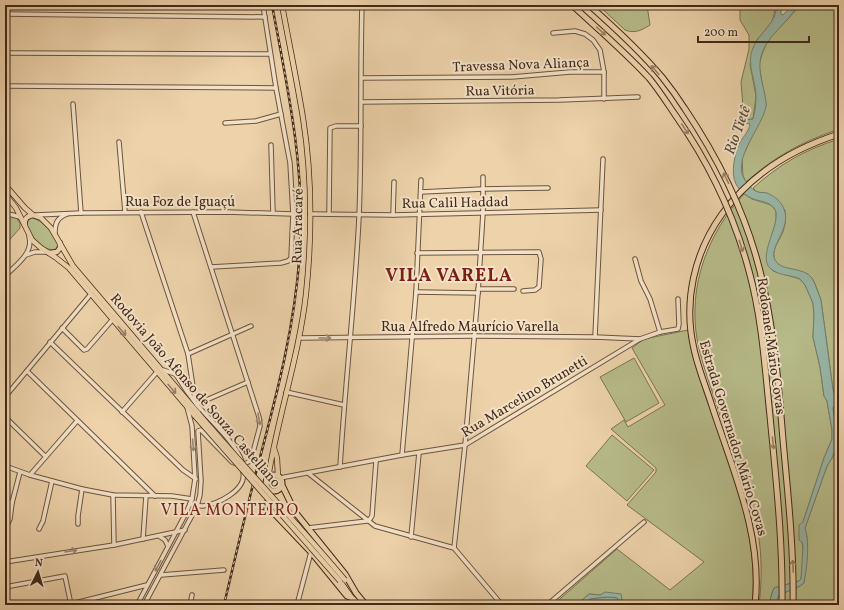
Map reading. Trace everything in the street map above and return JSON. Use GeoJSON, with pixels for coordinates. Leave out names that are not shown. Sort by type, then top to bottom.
{"type":"FeatureCollection","features":[{"type":"Feature","properties":{"kind":"highway","name":"Rodoanel Mário Covas"},"geometry":{"type":"LineString","coordinates":[[572,5],[613,42],[650,80],[689,134],[713,177],[742,246],[754,296],[767,380],[780,530],[782,605]]}},
{"type":"Feature","properties":{"kind":"highway","name":"Rodoanel Mário Covas"},"geometry":{"type":"LineString","coordinates":[[589,5],[637,49],[676,95],[696,124],[717,160],[748,231],[764,289],[779,385],[793,564],[793,605]]}},
{"type":"Feature","properties":{"kind":"highway","name":"Estrada Governador Mário Covas"},"geometry":{"type":"LineString","coordinates":[[755,605],[757,575],[751,526],[693,346],[690,324],[690,295],[699,257],[712,229],[728,206],[743,189],[782,158],[795,151],[839,134]]}},
{"type":"Feature","properties":{"kind":"highway"},"geometry":{"type":"LineString","coordinates":[[274,475],[279,477],[295,512],[345,574],[354,599],[347,596],[311,552],[271,510],[266,483],[268,478],[274,475]]}},
{"type":"Feature","properties":{"kind":"highway"},"geometry":{"type":"LineString","coordinates":[[268,489],[276,491],[282,485]]}},
{"type":"Feature","properties":{"kind":"highway","name":"Rodovia João Afonso de Souza Castellano"},"geometry":{"type":"LineString","coordinates":[[354,599],[359,605]]}},
{"type":"Feature","properties":{"kind":"highway","name":"Rodovia João Afonso de Souza Castellano"},"geometry":{"type":"LineString","coordinates":[[354,599],[366,605]]}},
{"type":"Feature","properties":{"kind":"main road","name":"Rua Aracaré"},"geometry":{"type":"LineString","coordinates":[[268,478],[286,392],[300,338],[308,278],[310,214],[309,184],[303,120],[282,5]]}},
{"type":"Feature","properties":{"kind":"main road"},"geometry":{"type":"LineString","coordinates":[[5,185],[20,203],[34,215]]}},
{"type":"Feature","properties":{"kind":"main road"},"geometry":{"type":"LineString","coordinates":[[5,194],[16,208],[25,227]]}},
{"type":"Feature","properties":{"kind":"main road"},"geometry":{"type":"LineString","coordinates":[[25,227],[28,216],[34,215]]}},
{"type":"Feature","properties":{"kind":"main road","name":"Rodovia João Afonso de Souza Castellano"},"geometry":{"type":"LineString","coordinates":[[34,215],[47,223],[55,233],[73,266],[163,370],[196,414],[342,580],[354,599]]}},
{"type":"Feature","properties":{"kind":"main road","name":"Rodovia João Afonso de Souza Castellano"},"geometry":{"type":"LineString","coordinates":[[25,227],[36,245],[69,268],[186,406],[196,414]]}},
{"type":"Feature","properties":{"kind":"main road"},"geometry":{"type":"LineString","coordinates":[[47,252],[57,252],[60,248],[60,242]]}},
{"type":"Feature","properties":{"kind":"main road","name":"Rua Aracaré"},"geometry":{"type":"LineString","coordinates":[[274,446],[279,477]]}},
{"type":"Feature","properties":{"kind":"street"},"geometry":{"type":"LineString","coordinates":[[211,267],[281,263],[288,261],[291,258],[293,214],[290,163],[270,54],[263,5]]}},
{"type":"Feature","properties":{"kind":"street"},"geometry":{"type":"LineString","coordinates":[[340,467],[359,215],[362,102],[362,5]]}},
{"type":"Feature","properties":{"kind":"street"},"geometry":{"type":"LineString","coordinates":[[5,14],[264,17]]}},
{"type":"Feature","properties":{"kind":"street","name":"Travessa Nova Aliança"},"geometry":{"type":"LineString","coordinates":[[362,78],[512,77],[570,72],[604,72],[600,50],[593,40],[585,34],[575,31],[553,33]]}},
{"type":"Feature","properties":{"kind":"street"},"geometry":{"type":"LineString","coordinates":[[5,53],[270,54]]}},
{"type":"Feature","properties":{"kind":"street"},"geometry":{"type":"LineString","coordinates":[[604,72],[604,99]]}},
{"type":"Feature","properties":{"kind":"street"},"geometry":{"type":"LineString","coordinates":[[5,86],[276,88]]}},
{"type":"Feature","properties":{"kind":"street","name":"Rua Vitória"},"geometry":{"type":"LineString","coordinates":[[362,102],[604,99],[638,97]]}},
{"type":"Feature","properties":{"kind":"street"},"geometry":{"type":"LineString","coordinates":[[73,104],[81,212]]}},
{"type":"Feature","properties":{"kind":"street"},"geometry":{"type":"LineString","coordinates":[[225,123],[256,121],[281,114]]}},
{"type":"Feature","properties":{"kind":"street"},"geometry":{"type":"LineString","coordinates":[[329,214],[330,128],[336,126],[361,126]]}},
{"type":"Feature","properties":{"kind":"street"},"geometry":{"type":"LineString","coordinates":[[119,142],[125,212]]}},
{"type":"Feature","properties":{"kind":"street"},"geometry":{"type":"LineString","coordinates":[[270,145],[273,213]]}},
{"type":"Feature","properties":{"kind":"street"},"geometry":{"type":"LineString","coordinates":[[595,337],[603,159]]}},
{"type":"Feature","properties":{"kind":"street"},"geometry":{"type":"LineString","coordinates":[[454,548],[465,445],[478,291],[483,213],[483,176]]}},
{"type":"Feature","properties":{"kind":"street"},"geometry":{"type":"LineString","coordinates":[[402,455],[416,292],[421,180]]}},
{"type":"Feature","properties":{"kind":"street"},"geometry":{"type":"LineString","coordinates":[[393,215],[394,182]]}},
{"type":"Feature","properties":{"kind":"street"},"geometry":{"type":"LineString","coordinates":[[421,192],[548,188]]}},
{"type":"Feature","properties":{"kind":"street","name":"Rua Calil Haddad"},"geometry":{"type":"LineString","coordinates":[[310,214],[393,215],[601,210]]}},
{"type":"Feature","properties":{"kind":"street","name":"Rua Foz de Iguaçú"},"geometry":{"type":"LineString","coordinates":[[34,215],[81,212],[293,214]]}},
{"type":"Feature","properties":{"kind":"street"},"geometry":{"type":"LineString","coordinates":[[141,212],[188,354],[196,403]]}},
{"type":"Feature","properties":{"kind":"street"},"geometry":{"type":"LineString","coordinates":[[144,605],[197,506],[200,495],[201,481],[198,431],[201,430],[232,462],[235,464],[242,464],[251,460],[260,426],[259,417],[193,212]]}},
{"type":"Feature","properties":{"kind":"street"},"geometry":{"type":"LineString","coordinates":[[5,213],[20,217]]}},
{"type":"Feature","properties":{"kind":"street"},"geometry":{"type":"LineString","coordinates":[[55,233],[57,220],[68,213]]}},
{"type":"Feature","properties":{"kind":"street"},"geometry":{"type":"LineString","coordinates":[[5,276],[28,251],[30,245],[28,234]]}},
{"type":"Feature","properties":{"kind":"street"},"geometry":{"type":"LineString","coordinates":[[25,256],[35,252],[47,252]]}},
{"type":"Feature","properties":{"kind":"street"},"geometry":{"type":"LineString","coordinates":[[417,253],[539,252],[539,286],[535,290],[523,290]]}},
{"type":"Feature","properties":{"kind":"street"},"geometry":{"type":"LineString","coordinates":[[635,259],[641,281],[650,299],[660,332]]}},
{"type":"Feature","properties":{"kind":"street"},"geometry":{"type":"LineString","coordinates":[[416,292],[514,289]]}},
{"type":"Feature","properties":{"kind":"street"},"geometry":{"type":"LineString","coordinates":[[5,397],[91,294]]}},
{"type":"Feature","properties":{"kind":"street","name":"Rua Marcelino Brunetti"},"geometry":{"type":"LineString","coordinates":[[279,477],[465,445],[640,339],[660,332],[677,330],[679,328],[678,299]]}},
{"type":"Feature","properties":{"kind":"street"},"geometry":{"type":"LineString","coordinates":[[62,328],[83,349],[87,349],[113,320]]}},
{"type":"Feature","properties":{"kind":"street"},"geometry":{"type":"LineString","coordinates":[[188,354],[251,326]]}},
{"type":"Feature","properties":{"kind":"street","name":"Rua Alfredo Maurício Varella"},"geometry":{"type":"LineString","coordinates":[[300,338],[473,336],[640,339]]}},
{"type":"Feature","properties":{"kind":"street"},"geometry":{"type":"LineString","coordinates":[[50,342],[183,470],[195,479],[201,481]]}},
{"type":"Feature","properties":{"kind":"street"},"geometry":{"type":"LineString","coordinates":[[163,370],[177,376],[196,403],[232,444],[241,458],[244,478],[239,487],[232,494],[206,505],[197,506],[190,504]]}},
{"type":"Feature","properties":{"kind":"street"},"geometry":{"type":"LineString","coordinates":[[27,371],[154,496]]}},
{"type":"Feature","properties":{"kind":"street"},"geometry":{"type":"LineString","coordinates":[[122,412],[157,372]]}},
{"type":"Feature","properties":{"kind":"street"},"geometry":{"type":"LineString","coordinates":[[196,403],[248,382]]}},
{"type":"Feature","properties":{"kind":"street"},"geometry":{"type":"LineString","coordinates":[[286,392],[344,405]]}},
{"type":"Feature","properties":{"kind":"street"},"geometry":{"type":"LineString","coordinates":[[137,605],[192,499],[195,479],[192,426],[186,406]]}},
{"type":"Feature","properties":{"kind":"street"},"geometry":{"type":"LineString","coordinates":[[5,417],[45,456]]}},
{"type":"Feature","properties":{"kind":"street"},"geometry":{"type":"LineString","coordinates":[[30,475],[77,420]]}},
{"type":"Feature","properties":{"kind":"street"},"geometry":{"type":"LineString","coordinates":[[411,537],[419,453]]}},
{"type":"Feature","properties":{"kind":"street"},"geometry":{"type":"LineString","coordinates":[[308,528],[367,521],[370,519],[372,516],[376,461]]}},
{"type":"Feature","properties":{"kind":"street"},"geometry":{"type":"LineString","coordinates":[[5,466],[52,481],[113,495],[179,496],[192,499]]}},
{"type":"Feature","properties":{"kind":"street"},"geometry":{"type":"LineString","coordinates":[[7,525],[10,519],[12,503],[20,472]]}},
{"type":"Feature","properties":{"kind":"street"},"geometry":{"type":"LineString","coordinates":[[308,473],[367,521],[381,529],[454,548],[502,605]]}},
{"type":"Feature","properties":{"kind":"street"},"geometry":{"type":"LineString","coordinates":[[39,529],[43,521],[52,481]]}},
{"type":"Feature","properties":{"kind":"street"},"geometry":{"type":"LineString","coordinates":[[78,524],[82,489]]}},
{"type":"Feature","properties":{"kind":"street"},"geometry":{"type":"LineString","coordinates":[[113,495],[114,545]]}},
{"type":"Feature","properties":{"kind":"street"},"geometry":{"type":"LineString","coordinates":[[143,539],[146,496]]}},
{"type":"Feature","properties":{"kind":"street"},"geometry":{"type":"LineString","coordinates":[[5,500],[12,503]]}},
{"type":"Feature","properties":{"kind":"street"},"geometry":{"type":"LineString","coordinates":[[546,605],[644,522]]}},
{"type":"Feature","properties":{"kind":"street"},"geometry":{"type":"LineString","coordinates":[[5,562],[114,545],[185,530]]}},
{"type":"Feature","properties":{"kind":"street"},"geometry":{"type":"LineString","coordinates":[[158,536],[165,540],[168,546]]}},
{"type":"Feature","properties":{"kind":"street"},"geometry":{"type":"LineString","coordinates":[[297,605],[311,552]]}},
{"type":"Feature","properties":{"kind":"street"},"geometry":{"type":"LineString","coordinates":[[161,575],[224,570]]}},
{"type":"Feature","properties":{"kind":"street"},"geometry":{"type":"LineString","coordinates":[[5,587],[65,576],[71,604],[147,585]]}},
{"type":"Feature","properties":{"kind":"street"},"geometry":{"type":"LineString","coordinates":[[190,605],[192,595]]}},
{"type":"Feature","properties":{"kind":"green space"},"geometry":{"type":"Polygon","coordinates":[[[598,5],[647,5],[650,25],[641,30],[625,30],[598,5]]]}},
{"type":"Feature","properties":{"kind":"green space"},"geometry":{"type":"Polygon","coordinates":[[[740,5],[776,5],[772,22],[756,41],[750,64],[756,96],[753,119],[744,120],[741,82],[749,49],[749,35],[740,20],[740,5]]]}},
{"type":"Feature","properties":{"kind":"green space"},"geometry":{"type":"Polygon","coordinates":[[[798,5],[839,5],[839,129],[812,139],[779,157],[746,182],[743,176],[742,158],[766,105],[759,65],[762,54],[768,40],[794,12],[798,5]]]}},
{"type":"Feature","properties":{"kind":"green space"},"geometry":{"type":"Polygon","coordinates":[[[839,139],[839,406],[833,390],[821,300],[816,285],[813,279],[807,274],[785,268],[776,262],[774,258],[774,250],[785,226],[785,210],[766,193],[757,192],[753,188],[773,172],[793,159],[826,143],[839,139]]]}},
{"type":"Feature","properties":{"kind":"green space"},"geometry":{"type":"Polygon","coordinates":[[[744,194],[752,199],[771,205],[776,211],[775,226],[771,237],[773,271],[800,279],[805,285],[813,303],[813,337],[832,430],[832,439],[824,458],[803,522],[802,542],[804,554],[801,579],[799,581],[774,588],[769,605],[759,605],[761,568],[758,532],[750,503],[703,363],[697,339],[695,319],[695,299],[698,280],[711,243],[731,209],[744,194]]]}},
{"type":"Feature","properties":{"kind":"green space"},"geometry":{"type":"Polygon","coordinates":[[[5,216],[15,216],[20,223],[20,228],[5,245],[5,216]]]}},
{"type":"Feature","properties":{"kind":"green space"},"geometry":{"type":"Polygon","coordinates":[[[32,218],[41,222],[51,232],[58,244],[56,249],[46,248],[37,242],[33,237],[26,222],[28,219],[32,218]]]}},
{"type":"Feature","properties":{"kind":"green space"},"geometry":{"type":"Polygon","coordinates":[[[688,330],[691,348],[704,391],[741,500],[751,552],[753,578],[752,605],[628,605],[610,597],[589,594],[580,602],[580,605],[553,605],[617,549],[670,590],[704,562],[627,505],[656,472],[656,468],[611,429],[624,420],[628,427],[665,405],[632,348],[644,339],[688,330]]]}},
{"type":"Feature","properties":{"kind":"green space"},"geometry":{"type":"Polygon","coordinates":[[[634,358],[659,403],[626,422],[600,377],[634,358]]]}},
{"type":"Feature","properties":{"kind":"green space"},"geometry":{"type":"Polygon","coordinates":[[[612,435],[654,470],[627,501],[586,466],[612,435]]]}},
{"type":"Feature","properties":{"kind":"green space"},"geometry":{"type":"Polygon","coordinates":[[[837,445],[839,446],[839,605],[775,605],[779,595],[804,583],[807,537],[805,528],[827,466],[837,445]]]}},
{"type":"Feature","properties":{"kind":"water"},"geometry":{"type":"Polygon","coordinates":[[[776,5],[781,5],[781,14],[783,15],[792,5],[798,5],[769,40],[762,53],[760,69],[766,107],[746,149],[741,166],[742,174],[746,182],[755,191],[767,193],[779,201],[783,206],[786,216],[785,223],[775,249],[775,260],[782,266],[808,274],[812,278],[821,300],[833,390],[839,406],[839,446],[837,445],[827,466],[805,528],[808,548],[804,583],[779,595],[775,605],[769,605],[774,588],[799,581],[801,579],[803,546],[802,542],[799,540],[799,525],[803,522],[824,458],[832,439],[827,401],[824,396],[820,367],[813,337],[813,303],[805,285],[800,279],[777,273],[768,266],[766,260],[767,252],[776,219],[776,212],[769,204],[751,198],[742,192],[736,184],[733,174],[736,152],[750,124],[745,123],[744,120],[753,119],[755,108],[756,91],[751,66],[751,54],[759,37],[771,23],[776,11],[776,5]]]}},
{"type":"Feature","properties":{"kind":"water"},"geometry":{"type":"Polygon","coordinates":[[[605,592],[621,594],[622,600],[628,605],[580,605],[580,602],[589,594],[600,595],[605,592]]]}},
{"type":"Feature","properties":{"kind":"railway"},"geometry":{"type":"LineString","coordinates":[[224,605],[249,500],[279,385],[290,330],[298,276],[301,217],[300,187],[294,126],[272,5]]}},
{"type":"Feature","properties":{"kind":"district","name":"VILA VARELA"},"geometry":{"type":"Point","coordinates":[449,275]}},
{"type":"Feature","properties":{"kind":"district","name":"VILA MONTEIRO"},"geometry":{"type":"Point","coordinates":[230,509]}},
{"type":"Feature","properties":{"kind":"water label","name":"Rio Tietê"},"geometry":{"type":"Point","coordinates":[737,130]}}]}
